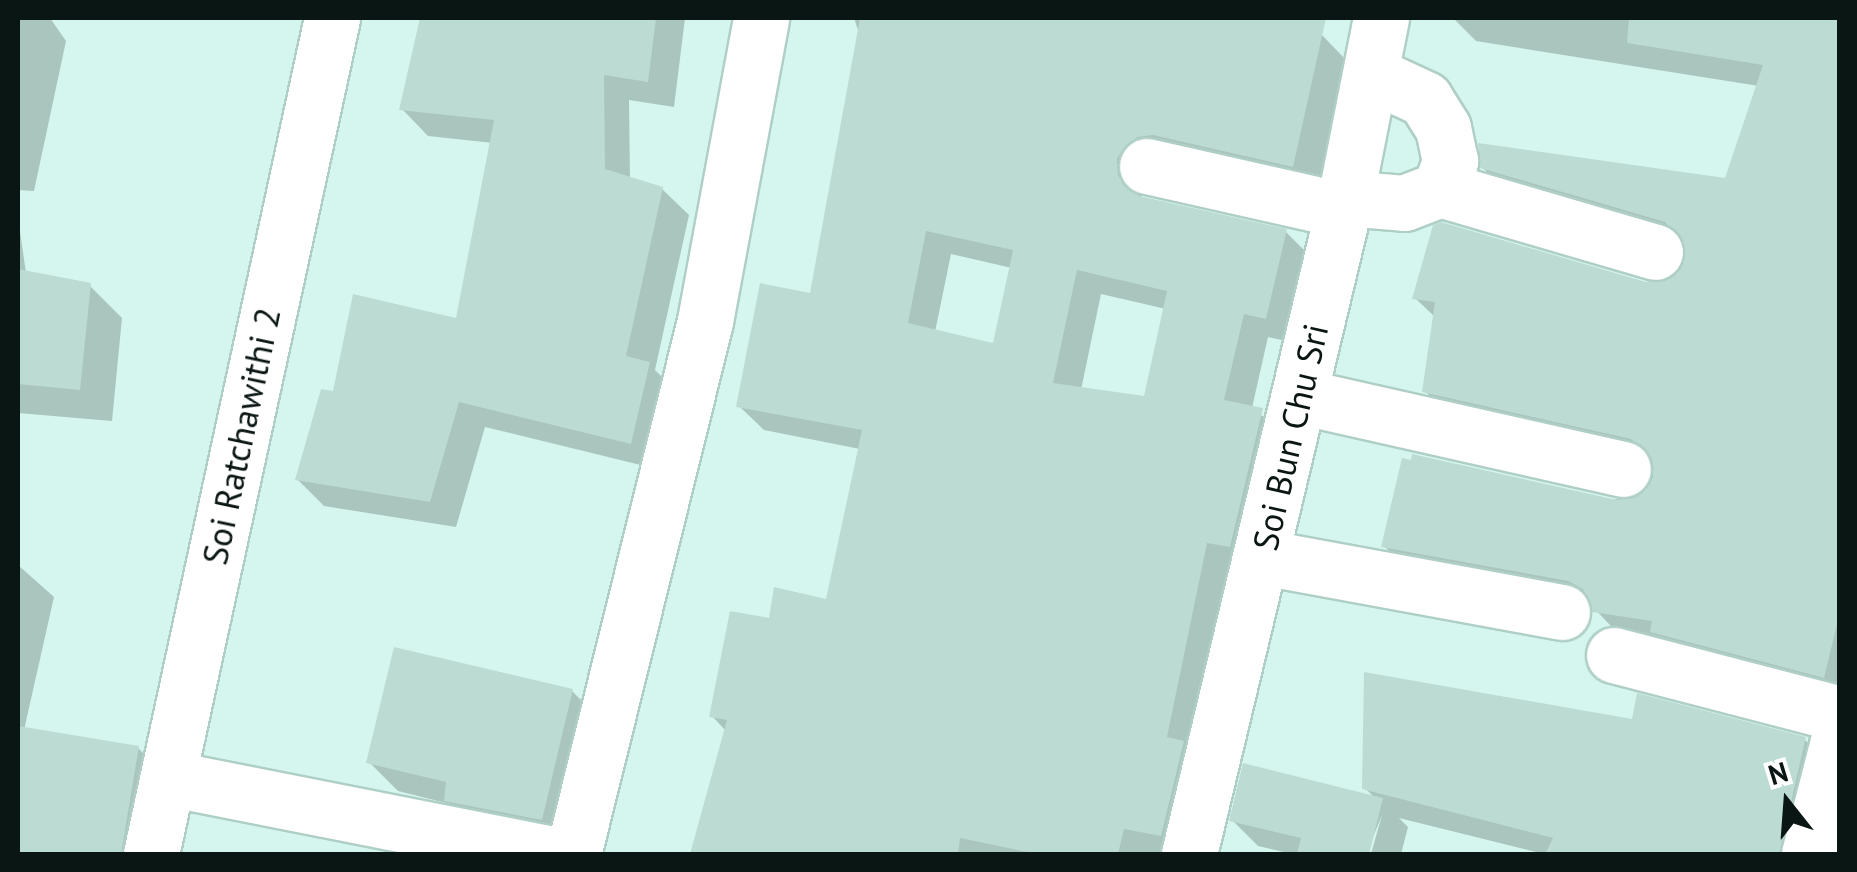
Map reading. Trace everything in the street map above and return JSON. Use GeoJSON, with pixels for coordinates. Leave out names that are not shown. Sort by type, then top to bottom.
{"type":"FeatureCollection","features":[{"type":"Feature","properties":{"kind":"street","name":"Soi Ratchawithi 2"},"geometry":{"type":"LineString","coordinates":[[152,854],[332,18]]}},
{"type":"Feature","properties":{"kind":"street"},"geometry":{"type":"LineString","coordinates":[[573,854],[705,322],[761,18]]}},
{"type":"Feature","properties":{"kind":"street","name":"Soi Bun Chu Sri"},"geometry":{"type":"LineString","coordinates":[[1189,854],[1344,204],[1381,18]]}},
{"type":"Feature","properties":{"kind":"street"},"geometry":{"type":"LineString","coordinates":[[1371,74],[1425,99],[1443,128],[1450,161],[1440,188]]}},
{"type":"Feature","properties":{"kind":"street"},"geometry":{"type":"LineString","coordinates":[[1147,166],[1344,204],[1404,202],[1440,188],[1655,252]]}},
{"type":"Feature","properties":{"kind":"street"},"geometry":{"type":"LineString","coordinates":[[1298,396],[1623,469]]}},
{"type":"Feature","properties":{"kind":"street"},"geometry":{"type":"LineString","coordinates":[[1262,557],[1562,612]]}},
{"type":"Feature","properties":{"kind":"street"},"geometry":{"type":"LineString","coordinates":[[1614,655],[1840,714]]}},
{"type":"Feature","properties":{"kind":"street"},"geometry":{"type":"LineString","coordinates":[[1810,854],[1840,733]]}},
{"type":"Feature","properties":{"kind":"street"},"geometry":{"type":"LineString","coordinates":[[168,778],[550,854]]}},
{"type":"Feature","properties":{"kind":"building"},"geometry":{"type":"Polygon","coordinates":[[[420,18],[656,18],[648,82],[604,75],[605,169],[663,187],[626,356],[650,362],[631,444],[459,402],[430,502],[295,480],[321,389],[333,391],[353,294],[456,318],[494,120],[399,110],[420,18]]]}},
{"type":"Feature","properties":{"kind":"building"},"geometry":{"type":"Polygon","coordinates":[[[860,18],[1326,18],[1293,167],[1153,135],[1137,137],[1117,158],[1118,176],[1139,196],[1287,229],[1266,319],[1244,314],[1224,400],[1263,408],[1230,547],[1207,543],[1167,737],[1184,741],[1161,836],[1124,829],[1118,854],[1037,854],[960,838],[958,854],[690,854],[727,720],[709,717],[730,611],[769,618],[774,587],[826,599],[862,430],[736,407],[760,283],[810,293],[860,18]],[[926,231],[908,323],[993,343],[1013,250],[926,231]],[[1077,270],[1053,383],[1144,396],[1167,291],[1077,270]]]}},
{"type":"Feature","properties":{"kind":"building"},"geometry":{"type":"Polygon","coordinates":[[[1629,18],[1840,18],[1840,612],[1824,678],[1650,632],[1652,621],[1592,612],[1583,589],[1568,581],[1381,547],[1402,458],[1411,460],[1412,454],[1617,500],[1645,491],[1653,477],[1652,459],[1631,439],[1422,392],[1435,302],[1412,299],[1433,225],[1441,222],[1646,282],[1677,274],[1685,246],[1665,222],[1480,168],[1478,143],[1725,178],[1763,65],[1627,43],[1629,18]]]}},
{"type":"Feature","properties":{"kind":"building"},"geometry":{"type":"Polygon","coordinates":[[[18,269],[91,283],[80,390],[18,384],[18,269]]]}},
{"type":"Feature","properties":{"kind":"building"},"geometry":{"type":"Polygon","coordinates":[[[394,647],[573,689],[542,820],[444,801],[446,782],[366,763],[394,647]]]}},
{"type":"Feature","properties":{"kind":"building"},"geometry":{"type":"Polygon","coordinates":[[[1364,672],[1632,719],[1637,693],[1806,737],[1779,854],[1545,854],[1553,838],[1362,789],[1364,672]]]}},
{"type":"Feature","properties":{"kind":"building"},"geometry":{"type":"Polygon","coordinates":[[[18,726],[139,746],[121,854],[18,854],[18,726]]]}},
{"type":"Feature","properties":{"kind":"building"},"geometry":{"type":"Polygon","coordinates":[[[1243,763],[1383,798],[1369,854],[1297,854],[1301,838],[1229,821],[1243,763]]]}}]}
